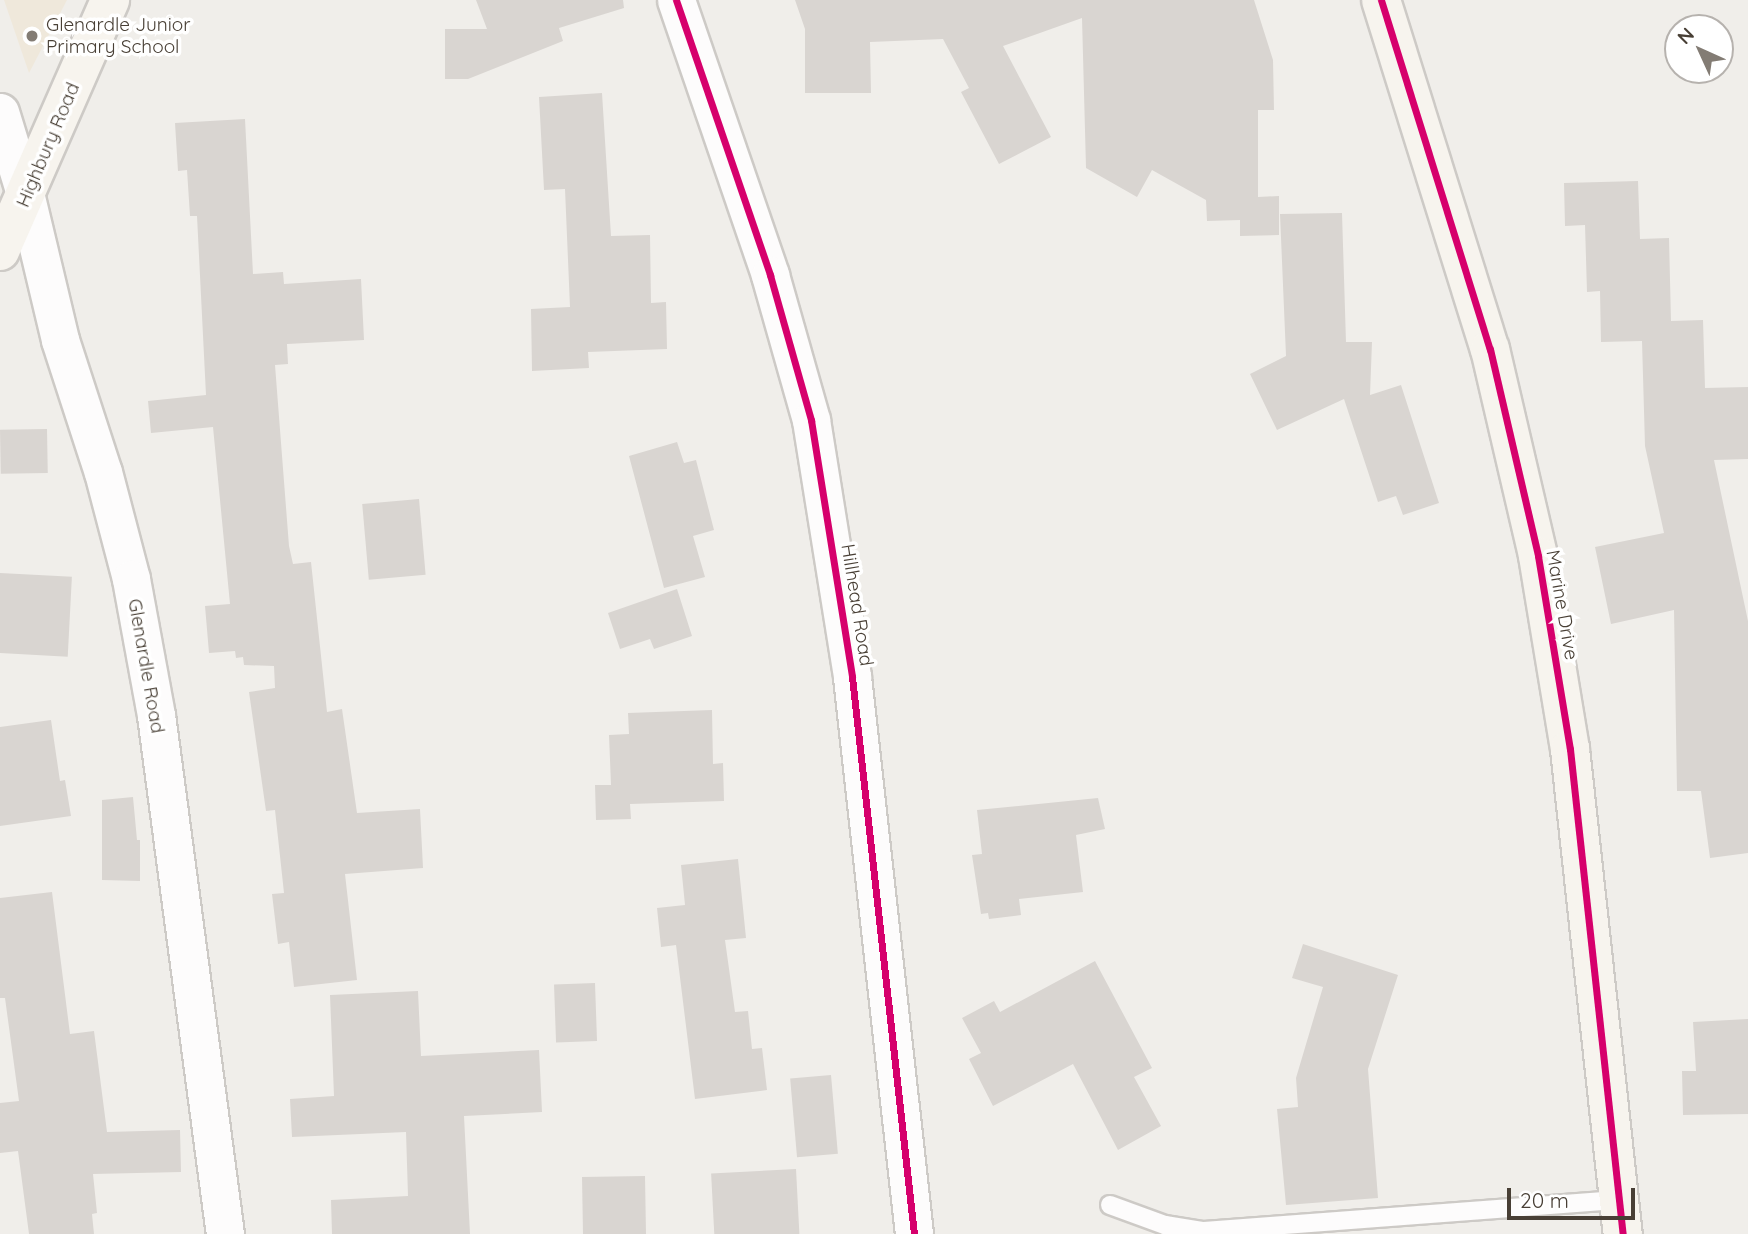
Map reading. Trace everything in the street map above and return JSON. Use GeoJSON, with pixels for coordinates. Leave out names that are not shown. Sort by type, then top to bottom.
{"type":"FeatureCollection","features":[{"type":"Feature","properties":{"kind":"street","name":"Highbury Road"},"geometry":{"type":"LineString","coordinates":[[0,251],[26,197],[110,0]]}},
{"type":"Feature","properties":{"kind":"street","name":"Hillhead Road"},"geometry":{"type":"LineString","coordinates":[[676,0],[770,275],[811,420],[852,677],[914,1234]]}},
{"type":"Feature","properties":{"kind":"street","name":"Marine Drive"},"geometry":{"type":"LineString","coordinates":[[1381,0],[1490,349],[1538,556],[1572,762],[1621,1217]]}},
{"type":"Feature","properties":{"kind":"street","name":"Glenardle Road"},"geometry":{"type":"LineString","coordinates":[[0,112],[26,197],[60,340],[103,472],[131,579],[156,715],[225,1234]]}},
{"type":"Feature","properties":{"kind":"lane"},"geometry":{"type":"LineString","coordinates":[[1110,1205],[1165,1225],[1204,1231],[1621,1217]]}},
{"type":"Feature","properties":{"kind":"shaded area","name":"Glenardle Junior Primary School"},"geometry":{"type":"Polygon","coordinates":[[[4,0],[67,0],[29,73],[4,0]]]}},
{"type":"Feature","properties":{"kind":"building"},"geometry":{"type":"Polygon","coordinates":[[[476,0],[623,0],[624,8],[559,28],[563,41],[468,79],[445,79],[445,29],[487,29],[476,0]]]}},
{"type":"Feature","properties":{"kind":"building"},"geometry":{"type":"Polygon","coordinates":[[[795,0],[1254,0],[1273,60],[1274,110],[1258,110],[1258,197],[1279,196],[1279,235],[1240,236],[1240,220],[1207,221],[1206,200],[1152,170],[1137,197],[1086,168],[1082,18],[1003,46],[1051,137],[999,164],[961,92],[969,88],[943,39],[870,42],[871,93],[805,93],[805,29],[795,0]]]}},
{"type":"Feature","properties":{"kind":"building"},"geometry":{"type":"Polygon","coordinates":[[[602,93],[611,236],[650,235],[651,303],[666,302],[667,349],[588,352],[589,368],[532,371],[531,309],[570,307],[565,189],[544,190],[539,97],[602,93]]]}},
{"type":"Feature","properties":{"kind":"building"},"geometry":{"type":"Polygon","coordinates":[[[245,119],[253,274],[283,272],[284,284],[361,279],[364,340],[287,344],[288,364],[275,365],[289,546],[293,564],[311,562],[327,712],[342,709],[357,813],[420,809],[423,868],[345,874],[357,980],[294,987],[289,942],[278,944],[272,894],[284,893],[275,810],[266,811],[249,692],[275,688],[274,666],[244,665],[243,657],[236,658],[235,651],[209,653],[205,606],[230,604],[213,427],[151,433],[148,401],[206,395],[197,216],[190,216],[187,170],[178,171],[175,123],[245,119]]]}},
{"type":"Feature","properties":{"kind":"building"},"geometry":{"type":"Polygon","coordinates":[[[1638,181],[1640,239],[1669,238],[1671,321],[1703,320],[1705,388],[1748,387],[1748,459],[1714,460],[1748,621],[1748,853],[1710,858],[1701,791],[1677,791],[1674,610],[1611,624],[1595,547],[1664,533],[1645,446],[1642,341],[1601,342],[1600,291],[1587,292],[1585,225],[1565,226],[1564,183],[1638,181]]]}},
{"type":"Feature","properties":{"kind":"building"},"geometry":{"type":"Polygon","coordinates":[[[1342,213],[1346,342],[1372,342],[1370,395],[1401,385],[1439,503],[1403,515],[1396,496],[1378,502],[1344,399],[1277,430],[1250,374],[1286,356],[1280,214],[1342,213]]]}},
{"type":"Feature","properties":{"kind":"building"},"geometry":{"type":"Polygon","coordinates":[[[47,429],[48,473],[1,474],[0,430],[47,429]]]}},
{"type":"Feature","properties":{"kind":"building"},"geometry":{"type":"Polygon","coordinates":[[[677,442],[684,463],[696,460],[714,530],[693,536],[705,577],[664,588],[629,456],[677,442]]]}},
{"type":"Feature","properties":{"kind":"building"},"geometry":{"type":"Polygon","coordinates":[[[419,499],[426,575],[369,580],[362,504],[419,499]]]}},
{"type":"Feature","properties":{"kind":"building"},"geometry":{"type":"Polygon","coordinates":[[[0,573],[72,577],[68,657],[0,653],[0,573]]]}},
{"type":"Feature","properties":{"kind":"building"},"geometry":{"type":"Polygon","coordinates":[[[677,589],[692,636],[654,649],[650,639],[620,649],[608,613],[677,589]]]}},
{"type":"Feature","properties":{"kind":"building"},"geometry":{"type":"Polygon","coordinates":[[[712,710],[713,764],[723,763],[724,801],[630,804],[631,819],[596,820],[595,785],[611,785],[609,735],[629,734],[628,713],[712,710]]]}},
{"type":"Feature","properties":{"kind":"building"},"geometry":{"type":"Polygon","coordinates":[[[51,720],[60,781],[65,780],[71,816],[0,826],[0,727],[51,720]]]}},
{"type":"Feature","properties":{"kind":"building"},"geometry":{"type":"Polygon","coordinates":[[[133,797],[137,840],[140,840],[140,881],[102,880],[102,800],[133,797]]]}},
{"type":"Feature","properties":{"kind":"building"},"geometry":{"type":"Polygon","coordinates":[[[1098,798],[1105,829],[1076,835],[1083,892],[1019,899],[1021,915],[989,919],[988,913],[981,914],[972,855],[982,854],[977,810],[1098,798]]]}},
{"type":"Feature","properties":{"kind":"building"},"geometry":{"type":"Polygon","coordinates":[[[738,859],[746,938],[725,940],[735,1012],[748,1011],[752,1049],[762,1048],[767,1090],[695,1099],[676,945],[661,947],[657,908],[685,905],[681,865],[738,859]]]}},
{"type":"Feature","properties":{"kind":"building"},"geometry":{"type":"Polygon","coordinates":[[[52,892],[70,1034],[94,1031],[107,1132],[180,1130],[181,1172],[93,1174],[97,1213],[92,1214],[94,1234],[29,1234],[18,1151],[0,1153],[0,1103],[19,1101],[5,998],[0,998],[0,898],[52,892]]]}},
{"type":"Feature","properties":{"kind":"building"},"geometry":{"type":"Polygon","coordinates":[[[1303,944],[1398,975],[1368,1069],[1378,1198],[1286,1205],[1277,1109],[1298,1107],[1296,1078],[1323,987],[1292,978],[1303,944]]]}},
{"type":"Feature","properties":{"kind":"building"},"geometry":{"type":"Polygon","coordinates":[[[1095,961],[1152,1068],[1134,1077],[1161,1126],[1118,1150],[1073,1064],[993,1106],[969,1059],[981,1053],[962,1018],[994,1001],[1000,1012],[1095,961]]]}},
{"type":"Feature","properties":{"kind":"building"},"geometry":{"type":"Polygon","coordinates":[[[595,983],[597,1041],[556,1042],[554,984],[595,983]]]}},
{"type":"Feature","properties":{"kind":"building"},"geometry":{"type":"Polygon","coordinates":[[[418,991],[421,1056],[539,1050],[542,1112],[464,1116],[470,1234],[332,1234],[331,1200],[408,1196],[406,1132],[292,1137],[290,1099],[334,1096],[330,995],[418,991]]]}},
{"type":"Feature","properties":{"kind":"building"},"geometry":{"type":"Polygon","coordinates":[[[1748,1019],[1748,1114],[1683,1115],[1682,1071],[1696,1071],[1693,1022],[1748,1019]]]}},
{"type":"Feature","properties":{"kind":"building"},"geometry":{"type":"Polygon","coordinates":[[[831,1075],[838,1154],[797,1157],[790,1079],[831,1075]]]}},
{"type":"Feature","properties":{"kind":"building"},"geometry":{"type":"Polygon","coordinates":[[[796,1169],[799,1234],[714,1234],[711,1173],[796,1169]]]}},
{"type":"Feature","properties":{"kind":"building"},"geometry":{"type":"Polygon","coordinates":[[[645,1176],[646,1234],[583,1234],[582,1177],[645,1176]]]}},
{"type":"Feature","properties":{"kind":"cycle path"},"geometry":{"type":"LineString","coordinates":[[676,0],[770,275],[811,420],[852,677],[914,1234]]}},
{"type":"Feature","properties":{"kind":"cycle path"},"geometry":{"type":"LineString","coordinates":[[1381,0],[1490,349],[1538,556],[1570,749],[1623,1234]]}},
{"type":"Feature","properties":{"kind":"place","name":"Glenardle Junior Primary School"},"geometry":{"type":"Point","coordinates":[32,36]}}]}
